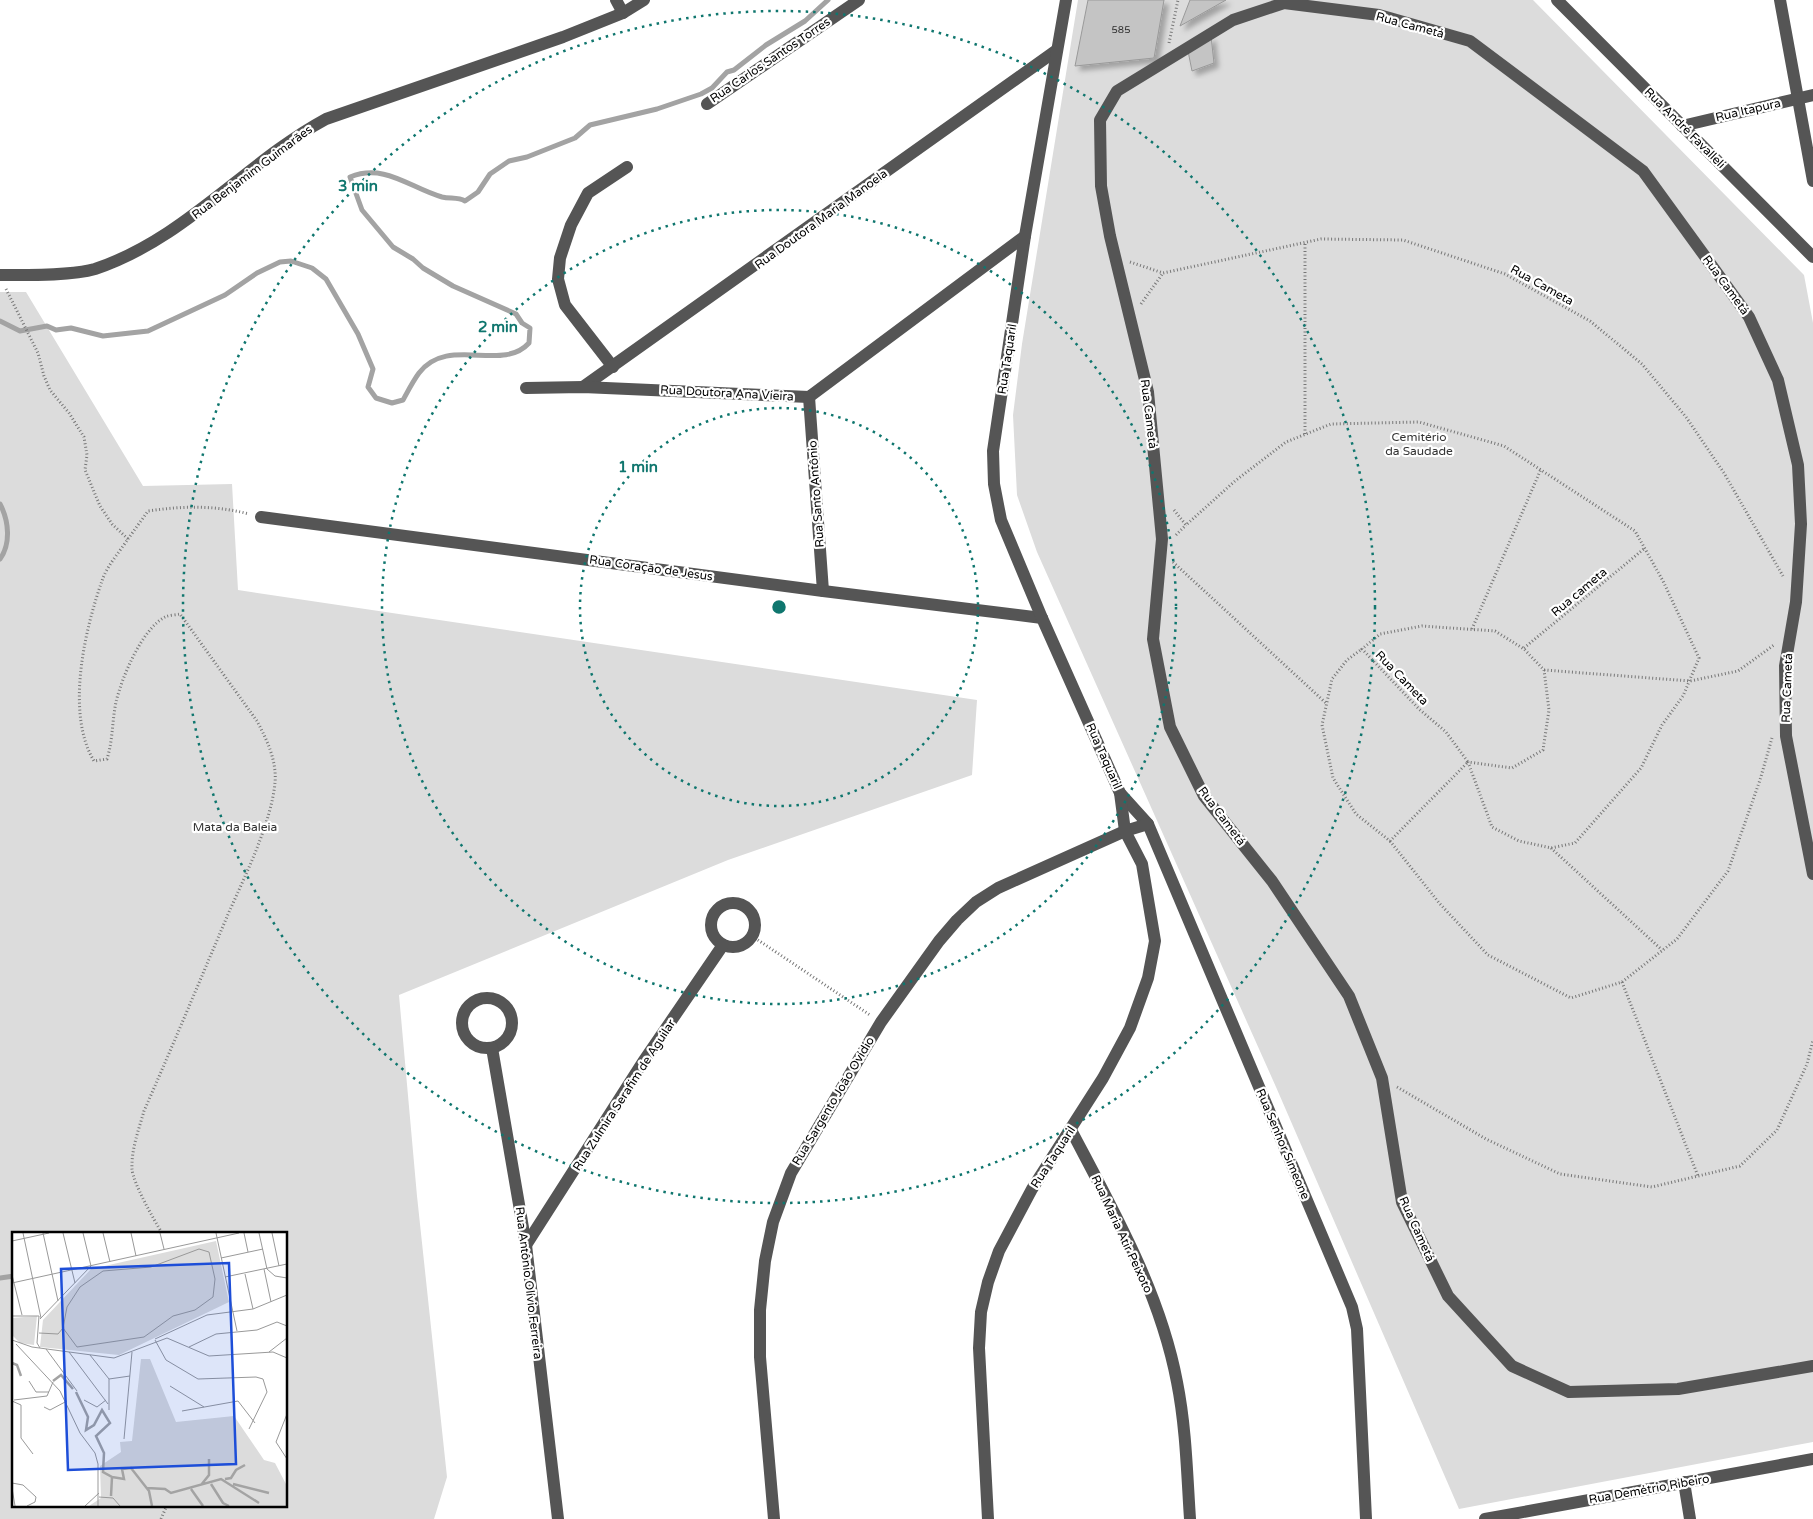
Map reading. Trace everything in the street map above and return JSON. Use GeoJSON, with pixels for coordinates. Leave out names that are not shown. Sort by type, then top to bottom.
{"type":"FeatureCollection","features":[{"type":"Feature","properties":{"kind":"street"},"geometry":{"type":"LineString","coordinates":[[616,0],[623,13]]}},
{"type":"Feature","properties":{"kind":"street","name":"Rua Benjamim Guimarães"},"geometry":{"type":"LineString","coordinates":[[2,281],[93,269],[138,250],[189,219],[302,132],[326,119],[564,37],[623,13],[644,0]]}},
{"type":"Feature","properties":{"kind":"street","name":"Rua Carlos Santos Torres"},"geometry":{"type":"LineString","coordinates":[[707,104],[859,0]]}},
{"type":"Feature","properties":{"kind":"street","name":"Rua Taquaril"},"geometry":{"type":"LineString","coordinates":[[988,1519],[979,1348],[981,1312],[988,1282],[1000,1251],[1032,1189],[1071,1130],[1130,1028],[1148,978],[1155,941],[1142,864],[1125,831],[1120,793],[1042,618],[1001,520],[994,484],[993,451],[1025,236],[1066,0]]}},
{"type":"Feature","properties":{"kind":"street","name":"Rua André Favalleli"},"geometry":{"type":"LineString","coordinates":[[1557,0],[1813,257]]}},
{"type":"Feature","properties":{"kind":"street"},"geometry":{"type":"LineString","coordinates":[[1780,0],[1813,181]]}},
{"type":"Feature","properties":{"kind":"street","name":"Rua Cametá"},"geometry":{"type":"LineString","coordinates":[[1813,874],[1786,736],[1785,666],[1796,602],[1801,524],[1798,465],[1778,380],[1749,317],[1643,171],[1470,41],[1379,15],[1282,2],[1233,20],[1117,92],[1100,120],[1101,186],[1148,392],[1162,539],[1152,639],[1170,727],[1204,796],[1272,881],[1349,996],[1382,1078],[1402,1202],[1448,1296],[1512,1366],[1569,1392],[1678,1389],[1813,1366]]}},
{"type":"Feature","properties":{"kind":"street","name":"Rua Doutora Maria Manoela"},"geometry":{"type":"LineString","coordinates":[[583,387],[1057,50]]}},
{"type":"Feature","properties":{"kind":"street","name":"Rua Itapura"},"geometry":{"type":"LineString","coordinates":[[1682,126],[1813,95]]}},
{"type":"Feature","properties":{"kind":"street"},"geometry":{"type":"LineString","coordinates":[[613,367],[565,305],[558,279],[560,258],[571,224],[588,193],[627,167]]}},
{"type":"Feature","properties":{"kind":"street","name":"Rua Doutora Ana Vieira"},"geometry":{"type":"LineString","coordinates":[[526,388],[583,387],[809,397],[1025,236]]}},
{"type":"Feature","properties":{"kind":"street","name":"Rua Santo Antônio"},"geometry":{"type":"LineString","coordinates":[[809,397],[823,591]]}},
{"type":"Feature","properties":{"kind":"street","name":"Rua Coração de Jesus"},"geometry":{"type":"LineString","coordinates":[[261,517],[1042,618]]}},
{"type":"Feature","properties":{"kind":"street","name":"Rua Senhor Simeone"},"geometry":{"type":"LineString","coordinates":[[1120,793],[1148,824],[1352,1307],[1357,1329],[1366,1519]]}},
{"type":"Feature","properties":{"kind":"street","name":"Rua Sargento João Ovídio"},"geometry":{"type":"LineString","coordinates":[[774,1519],[760,1358],[760,1319],[765,1261],[773,1222],[790,1173],[881,1022],[939,941],[976,902],[998,888],[1125,831],[1148,824]]}},
{"type":"Feature","properties":{"kind":"street"},"geometry":{"type":"LineString","coordinates":[[728,904],[743,906],[752,914],[754,921],[752,936],[740,946],[723,945],[713,935],[711,924],[713,917],[721,907],[728,904]]}},
{"type":"Feature","properties":{"kind":"street","name":"Rua Zulmira Serafim de Aguilar"},"geometry":{"type":"LineString","coordinates":[[526,1245],[643,1062],[723,945]]}},
{"type":"Feature","properties":{"kind":"street"},"geometry":{"type":"LineString","coordinates":[[482,998],[497,999],[509,1011],[512,1026],[504,1042],[492,1048],[475,1045],[463,1032],[462,1017],[466,1009],[474,1001],[482,998]]}},
{"type":"Feature","properties":{"kind":"street","name":"Rua Antônio Olívio Ferreira"},"geometry":{"type":"LineString","coordinates":[[492,1048],[526,1245],[558,1519]]}},
{"type":"Feature","properties":{"kind":"street","name":"Rua Maria Atir Peixoto"},"geometry":{"type":"LineString","coordinates":[[1071,1130],[1142,1272],[1162,1323],[1180,1400],[1190,1519]]}},
{"type":"Feature","properties":{"kind":"street","name":"Rua Demétrio Ribeiro"},"geometry":{"type":"LineString","coordinates":[[1485,1519],[1813,1459]]}},
{"type":"Feature","properties":{"kind":"street"},"geometry":{"type":"LineString","coordinates":[[1684,1482],[1690,1519]]}},
{"type":"Feature","properties":{"kind":"path"},"geometry":{"type":"LineString","coordinates":[[1166,61],[1178,0]]}},
{"type":"Feature","properties":{"kind":"path","name":"Rua Cameta"},"geometry":{"type":"LineString","coordinates":[[1163,273],[1321,239],[1403,240],[1505,274],[1590,321],[1642,364],[1686,417],[1724,473],[1784,578]]}},
{"type":"Feature","properties":{"kind":"path"},"geometry":{"type":"LineString","coordinates":[[1305,434],[1306,243]]}},
{"type":"Feature","properties":{"kind":"path"},"geometry":{"type":"LineString","coordinates":[[1116,256],[1163,273],[1131,319]]}},
{"type":"Feature","properties":{"kind":"path"},"geometry":{"type":"LineString","coordinates":[[2,281],[38,353],[50,390],[69,413],[84,437],[87,455],[85,470],[100,506],[112,524],[128,539]]}},
{"type":"Feature","properties":{"kind":"path","name":"Rua Cameta"},"geometry":{"type":"LineString","coordinates":[[1161,550],[1235,482],[1286,442],[1331,424],[1419,422],[1504,446],[1635,531],[1699,658],[1683,696],[1662,725],[1641,768],[1575,843],[1551,848],[1519,841],[1492,827],[1468,762],[1446,732],[1419,709],[1362,649],[1380,634],[1422,626],[1472,629],[1494,632],[1524,649],[1544,670]]}},
{"type":"Feature","properties":{"kind":"path"},"geometry":{"type":"LineString","coordinates":[[1472,629],[1541,469]]}},
{"type":"Feature","properties":{"kind":"path"},"geometry":{"type":"LineString","coordinates":[[1157,488],[1186,525]]}},
{"type":"Feature","properties":{"kind":"path"},"geometry":{"type":"LineString","coordinates":[[161,1232],[152,1217],[132,1170],[136,1140],[144,1111],[252,859],[269,808],[275,782],[272,756],[257,721],[180,614],[166,616],[150,629],[128,670],[116,701],[111,746],[107,759],[94,761],[88,750],[79,712],[81,668],[104,576],[148,511],[178,507],[208,508],[234,510],[261,517]]}},
{"type":"Feature","properties":{"kind":"path","name":"Rua cameta"},"geometry":{"type":"LineString","coordinates":[[1524,649],[1645,548]]}},
{"type":"Feature","properties":{"kind":"path"},"geometry":{"type":"LineString","coordinates":[[1161,550],[1327,704]]}},
{"type":"Feature","properties":{"kind":"path"},"geometry":{"type":"LineString","coordinates":[[1390,841],[1468,762],[1512,768],[1543,750],[1549,710],[1544,670],[1690,681],[1738,671],[1791,632]]}},
{"type":"Feature","properties":{"kind":"path"},"geometry":{"type":"LineString","coordinates":[[1362,649],[1347,660],[1332,679],[1322,725],[1333,778],[1356,814],[1390,841],[1440,904],[1488,955],[1571,998],[1622,982],[1676,939],[1728,870],[1760,780],[1773,732]]}},
{"type":"Feature","properties":{"kind":"path"},"geometry":{"type":"LineString","coordinates":[[1551,848],[1662,950]]}},
{"type":"Feature","properties":{"kind":"path"},"geometry":{"type":"LineString","coordinates":[[752,936],[881,1022]]}},
{"type":"Feature","properties":{"kind":"path"},"geometry":{"type":"LineString","coordinates":[[1622,982],[1698,1176]]}},
{"type":"Feature","properties":{"kind":"path"},"geometry":{"type":"LineString","coordinates":[[1382,1078],[1486,1139],[1560,1174],[1652,1187],[1740,1166],[1776,1130],[1807,1064],[1813,1040]]}},
{"type":"Feature","properties":{"kind":"path"},"geometry":{"type":"LineString","coordinates":[[161,1519],[167,1506]]}},
{"type":"Feature","properties":{"kind":"green space","name":"Cemitério da Saudade"},"geometry":{"type":"Polygon","coordinates":[[[1078,0],[1533,0],[1804,275],[1813,323],[1813,1442],[1459,1509],[1276,1087],[1037,552],[1017,495],[1013,415],[1022,344],[1078,0]]]}},
{"type":"Feature","properties":{"kind":"green space","name":"Mata da Baleia"},"geometry":{"type":"Polygon","coordinates":[[[0,292],[26,292],[143,486],[232,484],[238,590],[977,700],[972,775],[728,860],[399,995],[417,1196],[447,1477],[434,1519],[0,1519],[0,292]]]}},
{"type":"Feature","properties":{"kind":"building"},"geometry":{"type":"Polygon","coordinates":[[[1088,0],[1164,0],[1154,58],[1075,66],[1088,0]]]}},
{"type":"Feature","properties":{"kind":"building"},"geometry":{"type":"Polygon","coordinates":[[[1190,0],[1226,0],[1180,26],[1190,0]]]}},
{"type":"Feature","properties":{"kind":"building"},"geometry":{"type":"Polygon","coordinates":[[[1211,36],[1214,63],[1192,71],[1188,51],[1211,36]]]}},
{"type":"Feature","properties":{"kind":"waterway"},"geometry":{"type":"LineString","coordinates":[[0,321],[20,331],[47,326],[56,330],[71,328],[103,336],[148,331],[225,295],[257,273],[280,262],[291,261],[312,268],[326,279],[358,334],[373,369],[368,387],[376,398],[392,403],[403,400],[419,373],[431,362],[445,356],[490,356],[518,351],[529,343],[530,328],[522,323],[516,314],[453,286],[393,247],[362,210],[350,177],[363,173],[386,175],[442,197],[465,201],[478,192],[490,174],[509,161],[527,157],[575,138],[590,125],[657,109],[701,94],[712,88],[727,72],[734,70],[766,45],[805,21],[828,0]]}},
{"type":"Feature","properties":{"kind":"waterway"},"geometry":{"type":"LineString","coordinates":[[0,504],[8,532],[4,553],[0,559]]}},
{"type":"Feature","properties":{"kind":"waterway"},"geometry":{"type":"LineString","coordinates":[[0,1278],[12,1276]]}}]}
